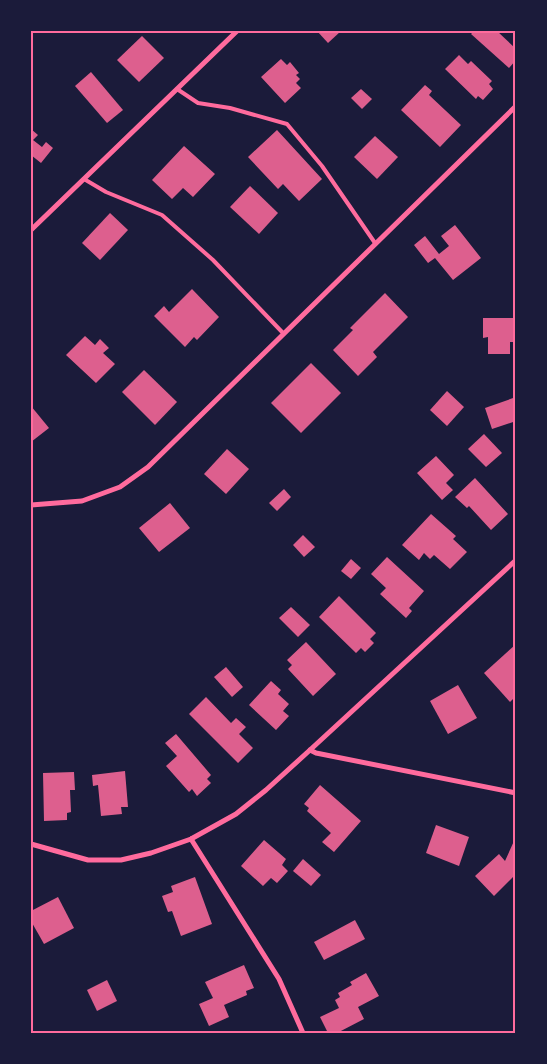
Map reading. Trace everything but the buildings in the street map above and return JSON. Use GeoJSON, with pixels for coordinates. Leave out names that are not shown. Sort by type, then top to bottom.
{"type":"FeatureCollection","features":[{"type":"Feature","properties":{"kind":"street"},"geometry":{"type":"LineString","coordinates":[[31,230],[237,31]]}},
{"type":"Feature","properties":{"kind":"street"},"geometry":{"type":"LineString","coordinates":[[31,504],[82,501],[120,487],[148,467],[516,106]]}},
{"type":"Feature","properties":{"kind":"street"},"geometry":{"type":"LineString","coordinates":[[31,844],[88,860],[121,860],[151,853],[191,839],[236,814],[266,790],[516,560]]}},
{"type":"Feature","properties":{"kind":"street"},"geometry":{"type":"LineString","coordinates":[[310,750],[325,755],[516,793]]}},
{"type":"Feature","properties":{"kind":"street"},"geometry":{"type":"LineString","coordinates":[[191,839],[279,979],[303,1033]]}},
{"type":"Feature","properties":{"kind":"lane"},"geometry":{"type":"LineString","coordinates":[[177,89],[198,103],[230,108],[286,124],[322,166],[375,244]]}},
{"type":"Feature","properties":{"kind":"lane"},"geometry":{"type":"LineString","coordinates":[[84,179],[106,192],[162,216],[213,260],[283,334]]}}]}
